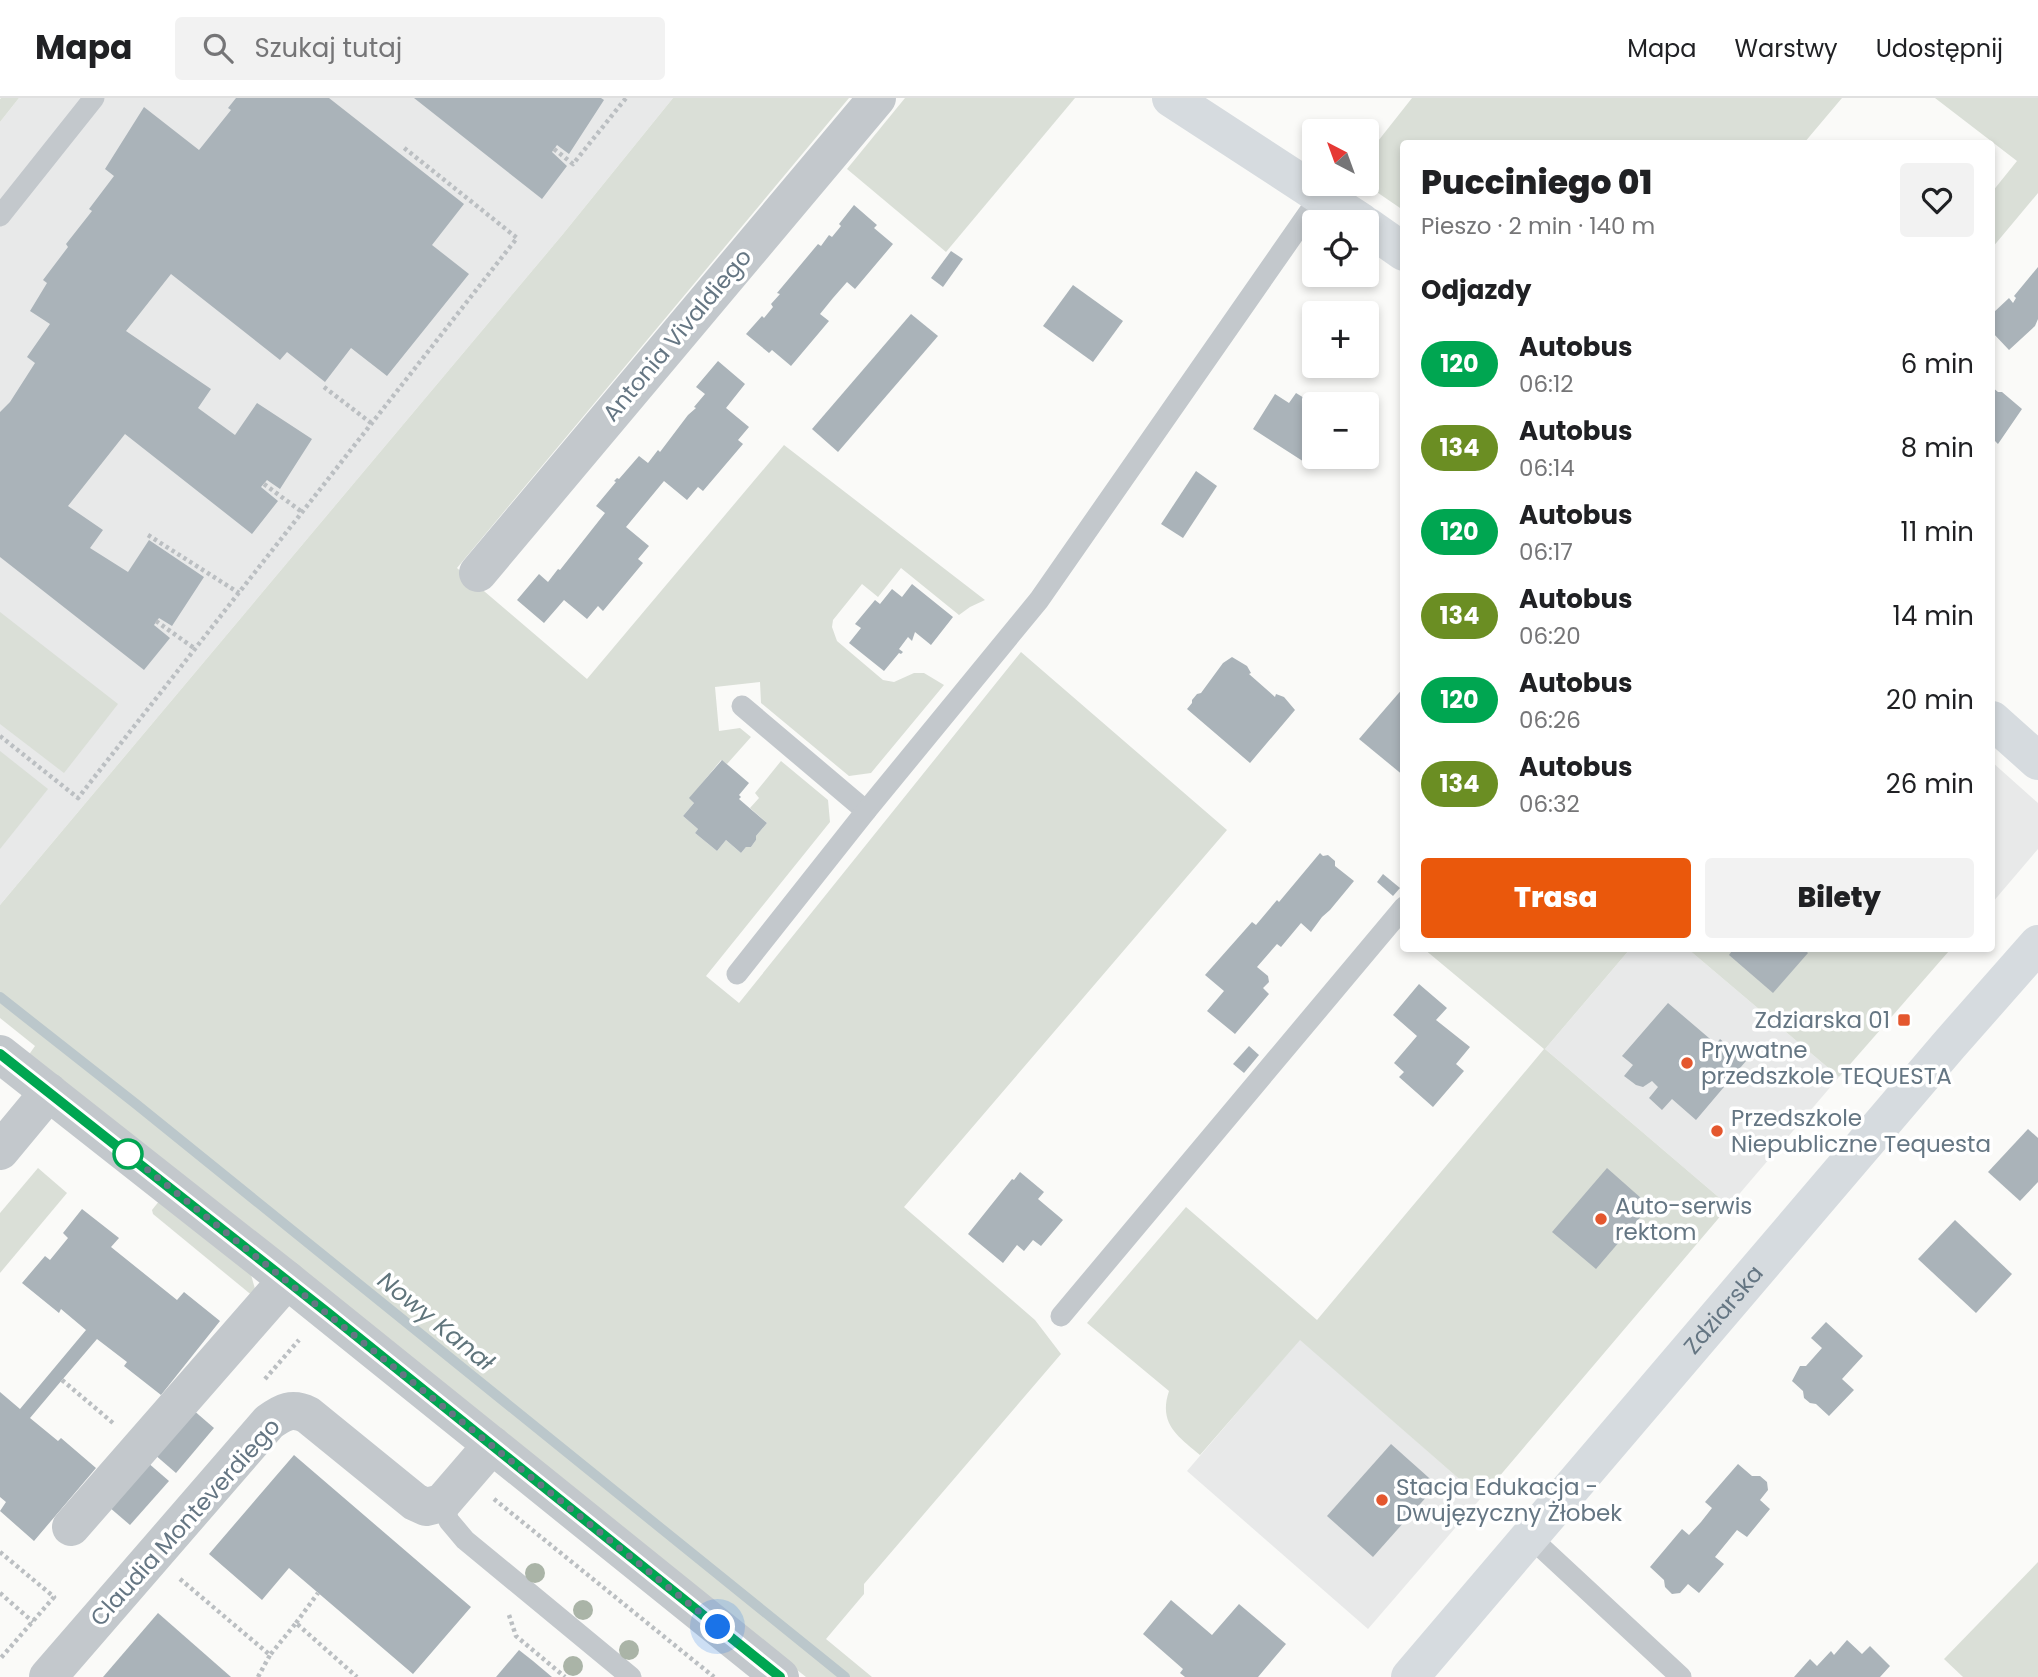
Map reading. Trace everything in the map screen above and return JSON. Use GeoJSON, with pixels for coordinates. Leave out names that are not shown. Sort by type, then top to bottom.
{"type":"FeatureCollection","features":[{"type":"Feature","properties":{"kind":"street","name":"Antonia Vivaldiego"},"geometry":{"type":"LineString","coordinates":[[478,573],[877,98]]}},
{"type":"Feature","properties":{"kind":"street"},"geometry":{"type":"LineString","coordinates":[[1171,98],[1302,183]]}},
{"type":"Feature","properties":{"kind":"street"},"geometry":{"type":"LineString","coordinates":[[1322,196],[1343,210]]}},
{"type":"Feature","properties":{"kind":"street"},"geometry":{"type":"LineString","coordinates":[[1379,234],[1400,248]]}},
{"type":"Feature","properties":{"kind":"street"},"geometry":{"type":"LineString","coordinates":[[1995,723],[2038,761]]}},
{"type":"Feature","properties":{"kind":"street","name":"Zdziarska"},"geometry":{"type":"LineString","coordinates":[[1410,1677],[2038,944]]}},
{"type":"Feature","properties":{"kind":"street"},"geometry":{"type":"LineString","coordinates":[[0,1054],[287,1280],[780,1677]]}},
{"type":"Feature","properties":{"kind":"street"},"geometry":{"type":"LineString","coordinates":[[0,1151],[49,1092]]}},
{"type":"Feature","properties":{"kind":"street"},"geometry":{"type":"LineString","coordinates":[[71,1527],[287,1280]]}},
{"type":"Feature","properties":{"kind":"street","name":"Claudia Monteverdiego"},"geometry":{"type":"LineString","coordinates":[[48,1677],[269,1422],[280,1414],[299,1410],[308,1415],[415,1503],[432,1507],[442,1503]]}},
{"type":"Feature","properties":{"kind":"street"},"geometry":{"type":"LineString","coordinates":[[442,1503],[492,1444]]}},
{"type":"Feature","properties":{"kind":"lane"},"geometry":{"type":"LineString","coordinates":[[0,216],[94,98]]}},
{"type":"Feature","properties":{"kind":"lane"},"geometry":{"type":"LineString","coordinates":[[737,974],[1039,600],[1320,196]]}},
{"type":"Feature","properties":{"kind":"lane"},"geometry":{"type":"LineString","coordinates":[[742,706],[866,811]]}},
{"type":"Feature","properties":{"kind":"lane"},"geometry":{"type":"LineString","coordinates":[[1061,1316],[1400,912]]}},
{"type":"Feature","properties":{"kind":"lane"},"geometry":{"type":"LineString","coordinates":[[442,1503],[454,1531],[631,1677]]}},
{"type":"Feature","properties":{"kind":"lane"},"geometry":{"type":"LineString","coordinates":[[1530,1537],[1681,1677]]}},
{"type":"Feature","properties":{"kind":"path"},"geometry":{"type":"LineString","coordinates":[[554,149],[573,164],[626,98]]}},
{"type":"Feature","properties":{"kind":"path"},"geometry":{"type":"LineString","coordinates":[[0,736],[78,798],[517,238],[402,147]]}},
{"type":"Feature","properties":{"kind":"path"},"geometry":{"type":"LineString","coordinates":[[324,387],[371,424]]}},
{"type":"Feature","properties":{"kind":"path"},"geometry":{"type":"LineString","coordinates":[[264,484],[302,512]]}},
{"type":"Feature","properties":{"kind":"path"},"geometry":{"type":"LineString","coordinates":[[148,534],[239,593]]}},
{"type":"Feature","properties":{"kind":"path"},"geometry":{"type":"LineString","coordinates":[[156,621],[194,648]]}},
{"type":"Feature","properties":{"kind":"path"},"geometry":{"type":"LineString","coordinates":[[62,1380],[99,1412]]}},
{"type":"Feature","properties":{"kind":"path"},"geometry":{"type":"LineString","coordinates":[[0,1552],[54,1597],[0,1659]]}},
{"type":"Feature","properties":{"kind":"path"},"geometry":{"type":"LineString","coordinates":[[177,1577],[270,1655]]}},
{"type":"Feature","properties":{"kind":"path"},"geometry":{"type":"LineString","coordinates":[[517,1584],[504,1600],[516,1636],[565,1677]]}},
{"type":"Feature","properties":{"kind":"path"},"geometry":{"type":"LineString","coordinates":[[0,1593],[33,1622]]}},
{"type":"Feature","properties":{"kind":"path"},"geometry":{"type":"LineString","coordinates":[[258,1677],[270,1655],[318,1593]]}},
{"type":"Feature","properties":{"kind":"path"},"geometry":{"type":"LineString","coordinates":[[296,1623],[357,1677]]}},
{"type":"Feature","properties":{"kind":"shaded area"},"geometry":{"type":"Polygon","coordinates":[[[19,98],[673,98],[563,234],[0,905],[0,122],[19,98]]]}},
{"type":"Feature","properties":{"kind":"shaded area"},"geometry":{"type":"Polygon","coordinates":[[[19,98],[0,122],[0,99],[19,98]]]}},
{"type":"Feature","properties":{"kind":"shaded area"},"geometry":{"type":"Polygon","coordinates":[[[673,98],[849,98],[457,568],[587,679],[784,445],[985,600],[959,615],[901,568],[878,597],[862,584],[833,620],[832,627],[837,641],[883,680],[894,682],[914,673],[924,673],[944,685],[871,773],[849,776],[761,703],[760,682],[715,687],[719,731],[740,728],[751,737],[727,764],[721,760],[690,798],[694,803],[683,816],[698,829],[695,833],[717,851],[726,840],[741,853],[746,847],[751,847],[767,823],[750,808],[759,798],[755,793],[781,761],[828,800],[830,822],[706,976],[739,1003],[1021,652],[1227,830],[904,1207],[1035,1320],[1061,1354],[864,1584],[864,1594],[826,1639],[872,1677],[806,1677],[28,1056],[35,1046],[0,1018],[0,905],[563,234],[673,98]]]}},
{"type":"Feature","properties":{"kind":"shaded area"},"geometry":{"type":"Polygon","coordinates":[[[905,98],[1075,98],[946,252],[847,169],[905,98]]]}},
{"type":"Feature","properties":{"kind":"shaded area"},"geometry":{"type":"Polygon","coordinates":[[[1412,98],[1842,98],[1807,140],[1400,140],[1400,208],[1379,194],[1379,140],[1412,98]]]}},
{"type":"Feature","properties":{"kind":"shaded area"},"geometry":{"type":"Polygon","coordinates":[[[1935,98],[2038,98],[2038,193],[1995,244],[1995,188],[2017,161],[1995,144],[1995,140],[1990,140],[1935,98]]]}},
{"type":"Feature","properties":{"kind":"shaded area"},"geometry":{"type":"Polygon","coordinates":[[[0,612],[118,704],[64,773],[0,724],[0,612]]]}},
{"type":"Feature","properties":{"kind":"shaded area"},"geometry":{"type":"Polygon","coordinates":[[[0,751],[48,789],[0,849],[0,751]]]}},
{"type":"Feature","properties":{"kind":"shaded area"},"geometry":{"type":"Polygon","coordinates":[[[1995,765],[2038,803],[2038,849],[1995,899],[1995,765]]]}},
{"type":"Feature","properties":{"kind":"shaded area"},"geometry":{"type":"Polygon","coordinates":[[[1428,952],[1627,952],[1545,1049],[1729,1206],[1481,1498],[1300,1340],[1200,1455],[1178,1435],[1168,1421],[1166,1402],[1169,1391],[1087,1323],[1186,1207],[1317,1320],[1544,1049],[1428,952]]]}},
{"type":"Feature","properties":{"kind":"shaded area","name":"Przedszkole Niepubliczne Tequesta"},"geometry":{"type":"Polygon","coordinates":[[[1627,952],[1692,952],[1839,1077],[1729,1206],[1545,1049],[1627,952]]]}},
{"type":"Feature","properties":{"kind":"shaded area"},"geometry":{"type":"Polygon","coordinates":[[[1692,952],[1948,952],[1839,1077],[1692,952]]]}},
{"type":"Feature","properties":{"kind":"shaded area"},"geometry":{"type":"Polygon","coordinates":[[[38,1168],[67,1193],[0,1273],[0,1213],[38,1168]]]}},
{"type":"Feature","properties":{"kind":"shaded area"},"geometry":{"type":"Polygon","coordinates":[[[160,1200],[250,1271],[255,1289],[254,1297],[153,1214],[152,1210],[160,1200]]]}},
{"type":"Feature","properties":{"kind":"shaded area"},"geometry":{"type":"Polygon","coordinates":[[[1300,1339],[1481,1498],[1368,1629],[1187,1471],[1300,1339]]]}},
{"type":"Feature","properties":{"kind":"shaded area"},"geometry":{"type":"Polygon","coordinates":[[[2038,1562],[2038,1677],[1963,1677],[1944,1659],[2038,1562]]]}},
{"type":"Feature","properties":{"kind":"building"},"geometry":{"type":"Polygon","coordinates":[[[236,98],[329,98],[464,204],[432,245],[469,274],[387,376],[351,348],[325,382],[287,352],[280,360],[171,274],[126,331],[211,389],[198,408],[235,435],[257,403],[312,439],[280,489],[267,480],[261,487],[278,501],[252,534],[125,434],[68,506],[103,530],[90,548],[128,572],[149,540],[204,577],[172,626],[159,618],[154,625],[170,638],[144,670],[0,557],[0,412],[10,402],[35,363],[27,357],[50,324],[30,311],[47,283],[43,280],[114,176],[105,169],[144,107],[199,150],[231,110],[228,108],[236,98]]]}},
{"type":"Feature","properties":{"kind":"building"},"geometry":{"type":"Polygon","coordinates":[[[414,98],[604,100],[569,154],[557,145],[552,152],[567,166],[542,199],[414,98]]]}},
{"type":"Feature","properties":{"kind":"building"},"geometry":{"type":"Polygon","coordinates":[[[854,205],[877,225],[874,228],[893,244],[855,289],[847,282],[833,298],[820,314],[829,321],[791,366],[772,350],[769,353],[746,334],[773,307],[771,304],[780,294],[777,293],[818,244],[821,246],[829,235],[832,237],[854,205]]]}},
{"type":"Feature","properties":{"kind":"building"},"geometry":{"type":"Polygon","coordinates":[[[951,251],[963,259],[943,287],[931,278],[951,251]]]}},
{"type":"Feature","properties":{"kind":"building"},"geometry":{"type":"Polygon","coordinates":[[[2038,267],[2038,319],[2035,326],[2009,350],[1995,335],[1995,311],[2009,298],[2013,303],[2016,298],[2014,296],[2038,267]]]}},
{"type":"Feature","properties":{"kind":"building"},"geometry":{"type":"Polygon","coordinates":[[[1073,285],[1123,321],[1093,362],[1043,326],[1073,285]]]}},
{"type":"Feature","properties":{"kind":"building"},"geometry":{"type":"Polygon","coordinates":[[[911,314],[938,336],[838,452],[812,429],[911,314]]]}},
{"type":"Feature","properties":{"kind":"building"},"geometry":{"type":"Polygon","coordinates":[[[718,361],[745,384],[726,408],[749,427],[738,440],[743,444],[703,491],[698,487],[687,500],[664,481],[626,527],[649,546],[638,559],[643,563],[603,611],[598,606],[587,619],[564,600],[544,623],[517,600],[539,574],[548,582],[558,569],[560,570],[605,513],[596,506],[616,482],[614,481],[619,479],[639,456],[648,463],[658,450],[660,452],[705,394],[696,387],[718,361]]]}},
{"type":"Feature","properties":{"kind":"building"},"geometry":{"type":"Polygon","coordinates":[[[1995,390],[2022,409],[1998,444],[1995,441],[1995,390]]]}},
{"type":"Feature","properties":{"kind":"building"},"geometry":{"type":"Polygon","coordinates":[[[1296,393],[1302,397],[1302,461],[1253,429],[1275,394],[1289,403],[1296,393]]]}},
{"type":"Feature","properties":{"kind":"building"},"geometry":{"type":"Polygon","coordinates":[[[1196,471],[1217,486],[1183,538],[1161,524],[1196,471]]]}},
{"type":"Feature","properties":{"kind":"building"},"geometry":{"type":"Polygon","coordinates":[[[912,584],[953,617],[931,645],[915,632],[912,641],[908,637],[899,649],[903,652],[899,653],[884,671],[849,643],[861,628],[855,624],[875,600],[880,604],[892,589],[902,597],[912,584]]]}},
{"type":"Feature","properties":{"kind":"building"},"geometry":{"type":"Polygon","coordinates":[[[1232,657],[1247,666],[1251,673],[1249,674],[1275,697],[1276,694],[1284,697],[1295,710],[1250,763],[1187,709],[1223,663],[1232,657]]]}},
{"type":"Feature","properties":{"kind":"building"},"geometry":{"type":"Polygon","coordinates":[[[1400,692],[1400,773],[1359,739],[1400,692]]]}},
{"type":"Feature","properties":{"kind":"building"},"geometry":{"type":"Polygon","coordinates":[[[722,760],[749,783],[739,795],[739,799],[767,823],[751,847],[746,847],[741,853],[726,840],[717,851],[695,833],[698,829],[683,816],[694,803],[689,798],[722,760]]]}},
{"type":"Feature","properties":{"kind":"building"},"geometry":{"type":"Polygon","coordinates":[[[1320,853],[1323,856],[1328,855],[1335,861],[1335,866],[1354,881],[1311,932],[1301,923],[1281,947],[1277,944],[1257,967],[1268,976],[1269,982],[1263,988],[1269,994],[1235,1034],[1207,1011],[1224,991],[1205,975],[1252,922],[1256,925],[1277,900],[1279,902],[1320,853]]]}},
{"type":"Feature","properties":{"kind":"building"},"geometry":{"type":"Polygon","coordinates":[[[1383,874],[1400,888],[1393,896],[1377,882],[1383,874]]]}},
{"type":"Feature","properties":{"kind":"building"},"geometry":{"type":"Polygon","coordinates":[[[1731,952],[1808,953],[1773,993],[1729,955],[1731,952]]]}},
{"type":"Feature","properties":{"kind":"building"},"geometry":{"type":"Polygon","coordinates":[[[1419,984],[1447,1008],[1436,1020],[1470,1047],[1456,1064],[1464,1071],[1433,1107],[1399,1077],[1404,1072],[1394,1063],[1417,1036],[1393,1015],[1419,984]]]}},
{"type":"Feature","properties":{"kind":"building","name":"Prywatne przedszkole TEQUESTA"},"geometry":{"type":"Polygon","coordinates":[[[1668,1003],[1716,1044],[1720,1039],[1746,1061],[1696,1120],[1672,1099],[1662,1110],[1649,1098],[1658,1087],[1652,1081],[1643,1087],[1624,1076],[1633,1065],[1622,1056],[1668,1003]]]}},
{"type":"Feature","properties":{"kind":"building"},"geometry":{"type":"Polygon","coordinates":[[[1249,1046],[1259,1055],[1244,1073],[1233,1064],[1249,1046]]]}},
{"type":"Feature","properties":{"kind":"building"},"geometry":{"type":"Polygon","coordinates":[[[2028,1129],[2038,1138],[2038,1182],[2020,1201],[1988,1172],[2028,1129]]]}},
{"type":"Feature","properties":{"kind":"building","name":"Auto-serwis rektom"},"geometry":{"type":"Polygon","coordinates":[[[1607,1168],[1650,1206],[1596,1269],[1552,1232],[1607,1168]]]}},
{"type":"Feature","properties":{"kind":"building"},"geometry":{"type":"Polygon","coordinates":[[[1020,1172],[1044,1192],[1038,1199],[1063,1220],[1041,1246],[1033,1240],[1024,1251],[1017,1245],[1003,1263],[968,1234],[1020,1172]]]}},
{"type":"Feature","properties":{"kind":"building"},"geometry":{"type":"Polygon","coordinates":[[[82,1209],[119,1238],[111,1247],[177,1300],[184,1292],[220,1321],[161,1395],[124,1366],[127,1362],[97,1339],[62,1380],[30,1418],[58,1441],[61,1438],[96,1468],[34,1541],[0,1511],[6,1502],[0,1497],[0,1392],[20,1409],[86,1330],[61,1309],[59,1313],[22,1283],[45,1256],[50,1260],[68,1238],[63,1233],[82,1209]]]}},
{"type":"Feature","properties":{"kind":"building"},"geometry":{"type":"Polygon","coordinates":[[[1955,1220],[2012,1274],[1976,1313],[1918,1259],[1955,1220]]]}},
{"type":"Feature","properties":{"kind":"building"},"geometry":{"type":"Polygon","coordinates":[[[1826,1322],[1863,1356],[1842,1379],[1854,1390],[1829,1416],[1816,1404],[1804,1398],[1803,1391],[1792,1381],[1800,1366],[1806,1366],[1822,1348],[1811,1338],[1826,1322]]]}},
{"type":"Feature","properties":{"kind":"building"},"geometry":{"type":"Polygon","coordinates":[[[192,1409],[214,1428],[176,1473],[154,1454],[192,1409]]]}},
{"type":"Feature","properties":{"kind":"building","name":"Stacja Edukacja - Dwujęzyczny Żłobek"},"geometry":{"type":"Polygon","coordinates":[[[1391,1444],[1437,1485],[1373,1557],[1327,1516],[1391,1444]]]}},
{"type":"Feature","properties":{"kind":"building"},"geometry":{"type":"Polygon","coordinates":[[[294,1455],[471,1607],[413,1674],[289,1568],[262,1600],[209,1554],[294,1455]]]}},
{"type":"Feature","properties":{"kind":"building"},"geometry":{"type":"Polygon","coordinates":[[[147,1462],[169,1481],[130,1525],[109,1507],[147,1462]]]}},
{"type":"Feature","properties":{"kind":"building"},"geometry":{"type":"Polygon","coordinates":[[[1738,1464],[1752,1476],[1760,1476],[1767,1482],[1768,1490],[1760,1500],[1770,1509],[1747,1537],[1737,1530],[1715,1557],[1724,1564],[1699,1593],[1688,1584],[1680,1593],[1672,1594],[1665,1587],[1664,1580],[1650,1567],[1682,1529],[1689,1535],[1701,1522],[1712,1508],[1705,1502],[1738,1464]]]}},
{"type":"Feature","properties":{"kind":"building"},"geometry":{"type":"Polygon","coordinates":[[[1171,1600],[1212,1635],[1239,1604],[1286,1644],[1258,1677],[1185,1677],[1180,1673],[1183,1669],[1143,1634],[1171,1600]]]}},
{"type":"Feature","properties":{"kind":"building"},"geometry":{"type":"Polygon","coordinates":[[[158,1613],[231,1677],[103,1677],[158,1613]]]}},
{"type":"Feature","properties":{"kind":"building"},"geometry":{"type":"Polygon","coordinates":[[[1847,1640],[1862,1654],[1870,1646],[1890,1666],[1880,1677],[1794,1677],[1810,1659],[1817,1666],[1831,1651],[1834,1655],[1847,1640]]]}},
{"type":"Feature","properties":{"kind":"building"},"geometry":{"type":"Polygon","coordinates":[[[519,1650],[533,1661],[552,1677],[496,1677],[519,1650]]]}},
{"type":"Feature","properties":{"kind":"waterway","name":"Nowy Kanał"},"geometry":{"type":"LineString","coordinates":[[0,997],[845,1677]]}},
{"type":"Feature","properties":{"kind":"bus line","name":"120"},"geometry":{"type":"LineString","coordinates":[[0,1054],[328,1313],[780,1677]]}},
{"type":"Feature","properties":{"kind":"place","name":"Zdziarska 01"},"geometry":{"type":"Point","coordinates":[1904,1020]}},
{"type":"Feature","properties":{"kind":"place","name":"Prywatne przedszkole TEQUESTA"},"geometry":{"type":"Point","coordinates":[1687,1063]}},
{"type":"Feature","properties":{"kind":"place","name":"Przedszkole Niepubliczne Tequesta"},"geometry":{"type":"Point","coordinates":[1717,1131]}},
{"type":"Feature","properties":{"kind":"place","name":"Auto-serwis rektom"},"geometry":{"type":"Point","coordinates":[1601,1219]}},
{"type":"Feature","properties":{"kind":"place","name":"Stacja Edukacja - Dwujęzyczny Żłobek"},"geometry":{"type":"Point","coordinates":[1382,1500]}},
{"type":"Feature","properties":{"kind":"route"},"geometry":{"type":"LineString","coordinates":[[128,1154],[718,1627]]}}]}
